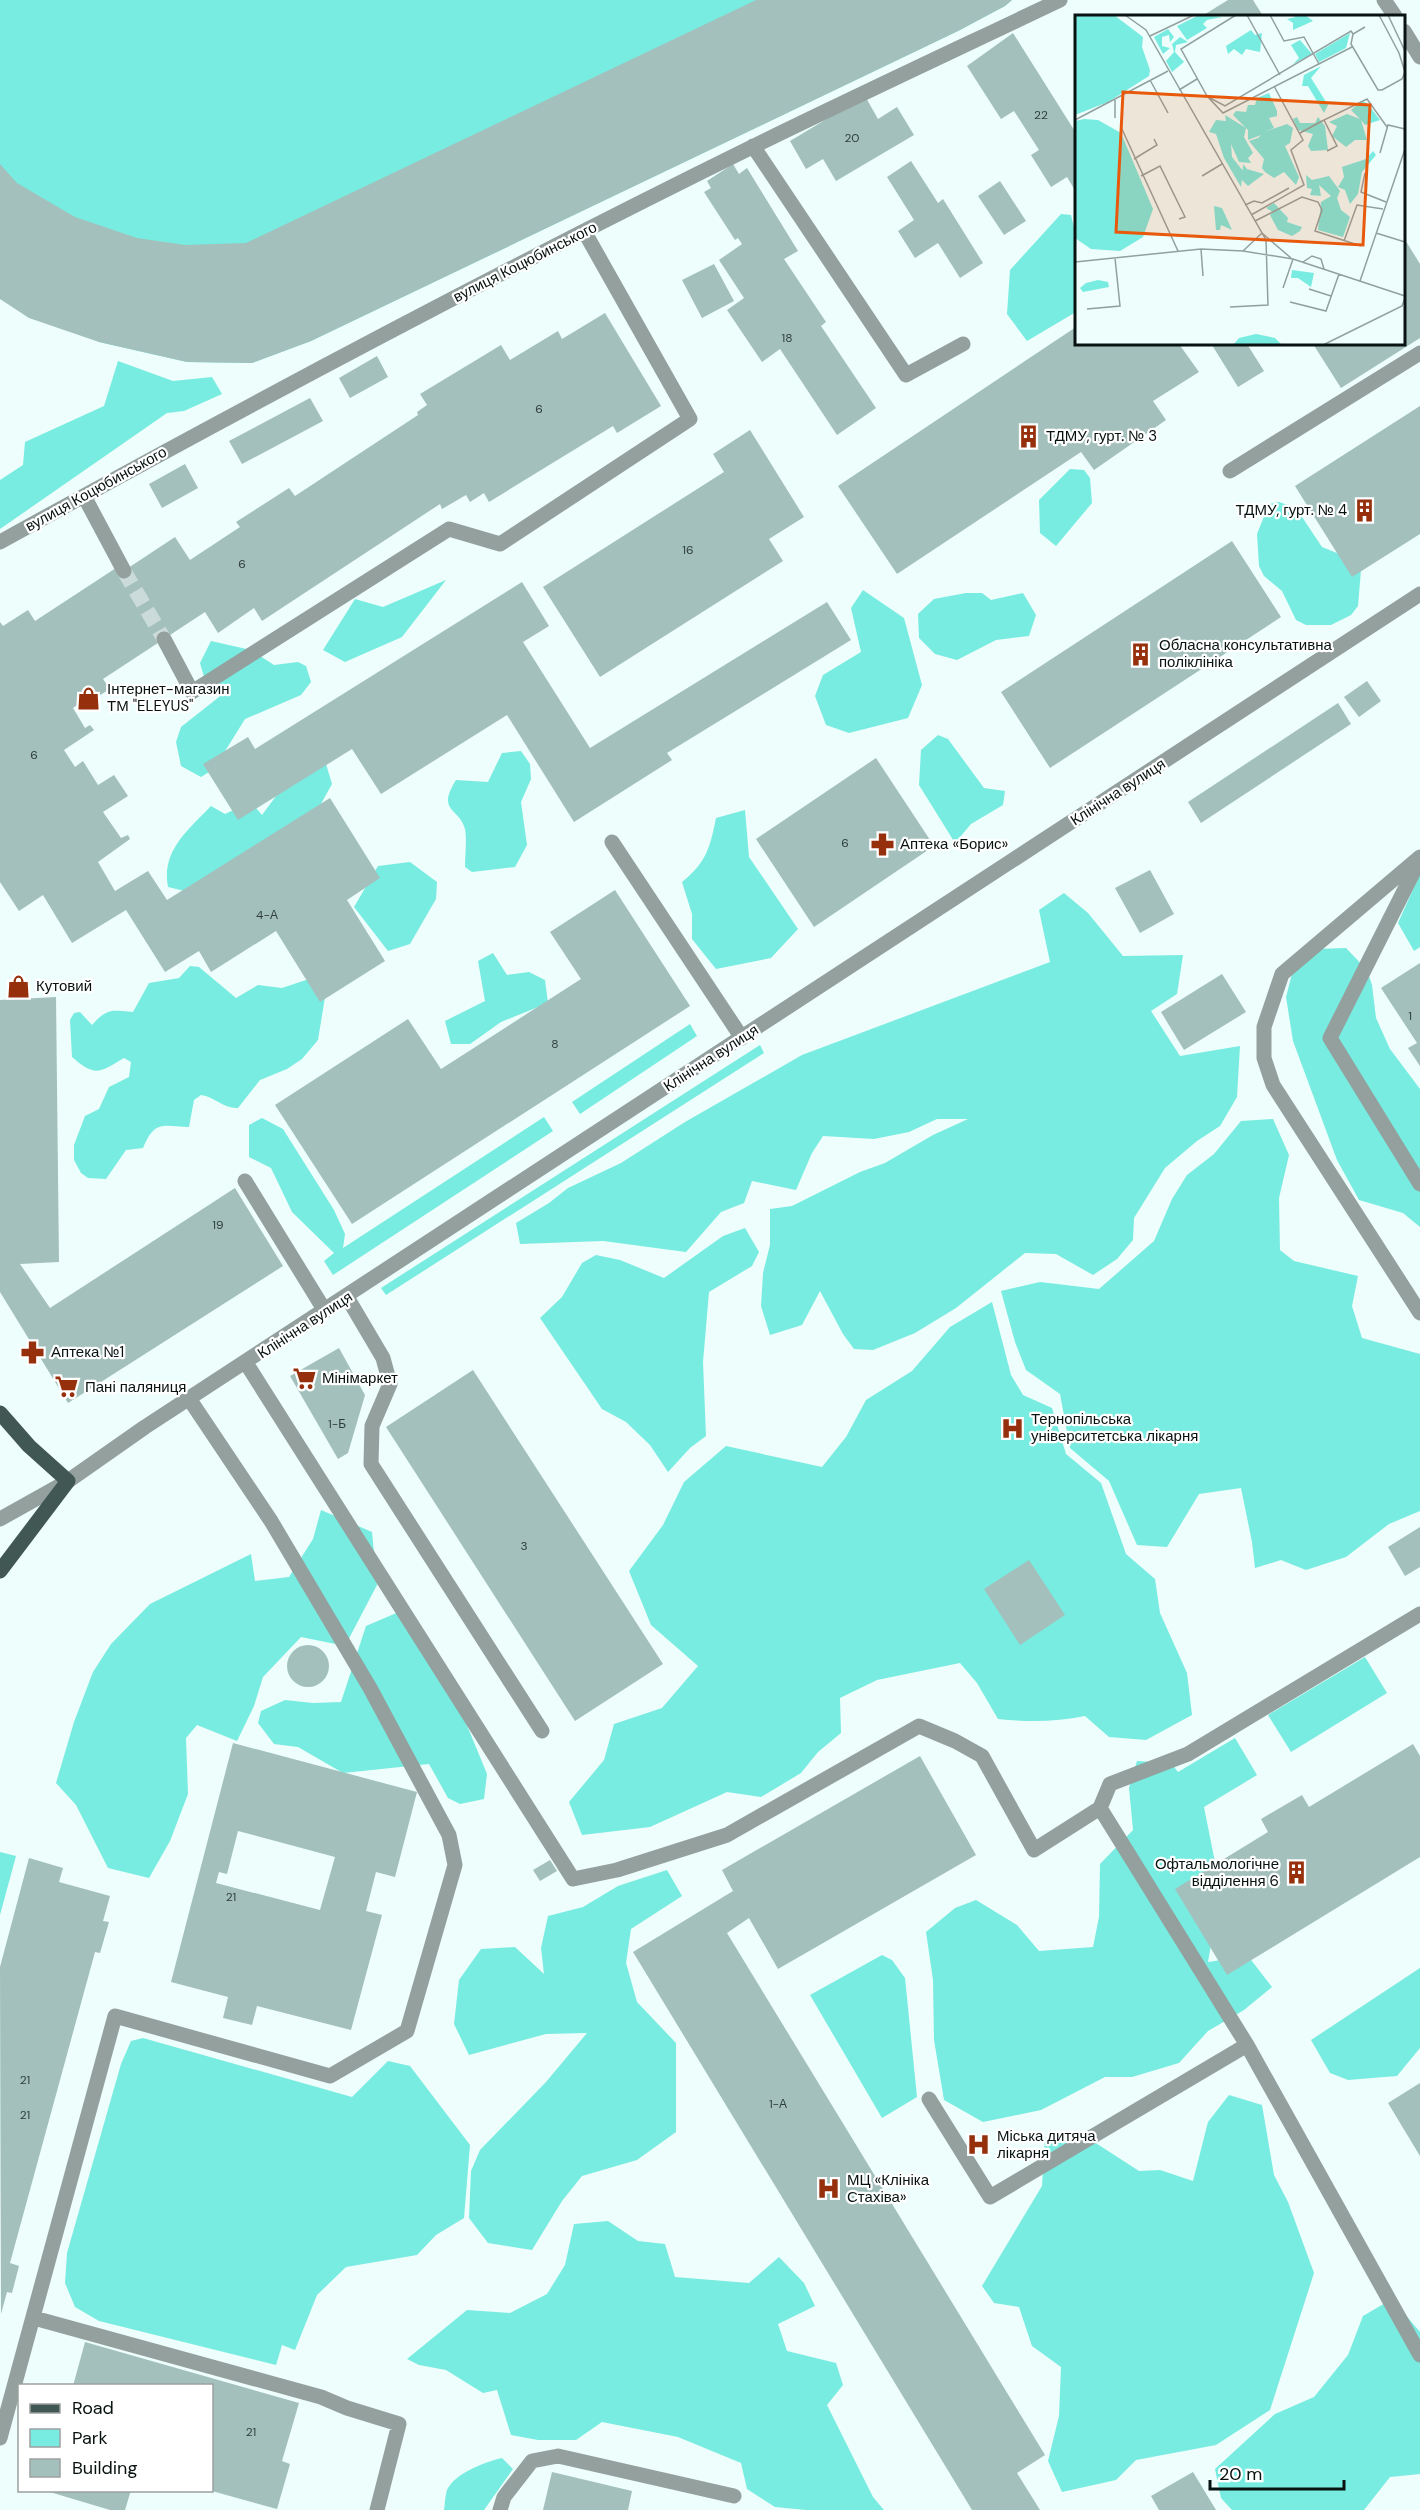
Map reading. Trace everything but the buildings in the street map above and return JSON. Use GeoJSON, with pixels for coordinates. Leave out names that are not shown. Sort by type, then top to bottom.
{"type":"FeatureCollection","features":[{"type":"Feature","properties":{"kind":"main road"},"geometry":{"type":"LineString","coordinates":[[0,1413],[29,1446],[68,1481],[0,1571]]}},
{"type":"Feature","properties":{"kind":"street","name":"вулиця Коцюбинського"},"geometry":{"type":"LineString","coordinates":[[0,542],[187,438],[584,231],[753,146],[1060,0]]}},
{"type":"Feature","properties":{"kind":"street"},"geometry":{"type":"LineString","coordinates":[[1384,0],[1394,15]]}},
{"type":"Feature","properties":{"kind":"street"},"geometry":{"type":"LineString","coordinates":[[1405,33],[1420,57]]}},
{"type":"Feature","properties":{"kind":"street"},"geometry":{"type":"LineString","coordinates":[[753,146],[906,375],[963,344]]}},
{"type":"Feature","properties":{"kind":"street"},"geometry":{"type":"LineString","coordinates":[[164,639],[192,692],[449,530],[500,544],[690,419],[584,231]]}},
{"type":"Feature","properties":{"kind":"street"},"geometry":{"type":"LineString","coordinates":[[1230,471],[1420,353]]}},
{"type":"Feature","properties":{"kind":"street"},"geometry":{"type":"LineString","coordinates":[[84,496],[124,571]]}},
{"type":"Feature","properties":{"kind":"street","name":"Клінічна вулиця"},"geometry":{"type":"LineString","coordinates":[[0,1519],[68,1481],[145,1427],[190,1400],[1420,594]]}},
{"type":"Feature","properties":{"kind":"street"},"geometry":{"type":"LineString","coordinates":[[612,842],[742,1038]]}},
{"type":"Feature","properties":{"kind":"street"},"geometry":{"type":"LineString","coordinates":[[1420,858],[1330,1038],[1420,1184]]}},
{"type":"Feature","properties":{"kind":"street"},"geometry":{"type":"LineString","coordinates":[[1420,858],[1282,974],[1263,1027],[1264,1058],[1273,1085],[1420,1313]]}},
{"type":"Feature","properties":{"kind":"street"},"geometry":{"type":"LineString","coordinates":[[245,1181],[325,1311]]}},
{"type":"Feature","properties":{"kind":"street"},"geometry":{"type":"LineString","coordinates":[[347,1297],[383,1358],[390,1384],[372,1426],[371,1464],[542,1731]]}},
{"type":"Feature","properties":{"kind":"street"},"geometry":{"type":"LineString","coordinates":[[246,1363],[573,1879],[617,1870],[727,1835],[919,1726],[955,1741],[982,1756],[1034,1850],[1100,1808],[1110,1784],[1188,1754],[1420,1614]]}},
{"type":"Feature","properties":{"kind":"street"},"geometry":{"type":"LineString","coordinates":[[0,2438],[115,2016],[330,2076],[407,2031],[455,1865],[449,1835],[370,1688],[271,1521],[190,1400]]}},
{"type":"Feature","properties":{"kind":"street"},"geometry":{"type":"LineString","coordinates":[[1100,1808],[1247,2045],[1420,2355]]}},
{"type":"Feature","properties":{"kind":"street"},"geometry":{"type":"LineString","coordinates":[[929,2099],[990,2197],[1247,2045]]}},
{"type":"Feature","properties":{"kind":"street"},"geometry":{"type":"LineString","coordinates":[[34,2318],[321,2397],[347,2408],[399,2424],[377,2510]]}},
{"type":"Feature","properties":{"kind":"street"},"geometry":{"type":"LineString","coordinates":[[500,2510],[504,2497],[532,2461],[558,2456],[734,2496]]}},
{"type":"Feature","properties":{"kind":"green space"},"geometry":{"type":"Polygon","coordinates":[[[0,0],[1012,0],[958,31],[311,341],[252,363],[187,362],[99,342],[0,299],[0,0]]]}},
{"type":"Feature","properties":{"kind":"green space"},"geometry":{"type":"Polygon","coordinates":[[[1061,214],[1071,215],[1075,232],[1075,313],[1027,341],[1007,314],[1010,270],[1061,214]]]}},
{"type":"Feature","properties":{"kind":"green space"},"geometry":{"type":"Polygon","coordinates":[[[118,361],[173,381],[212,377],[222,394],[184,411],[167,413],[0,529],[0,480],[23,465],[25,442],[104,406],[118,361]]]}},
{"type":"Feature","properties":{"kind":"green space"},"geometry":{"type":"Polygon","coordinates":[[[1070,469],[1084,470],[1090,478],[1092,503],[1056,546],[1040,533],[1039,500],[1070,469]]]}},
{"type":"Feature","properties":{"kind":"green space"},"geometry":{"type":"Polygon","coordinates":[[[1279,502],[1296,508],[1322,547],[1354,560],[1361,570],[1358,606],[1351,615],[1331,625],[1306,625],[1296,620],[1282,591],[1264,576],[1259,566],[1257,534],[1269,504],[1279,502]]]}},
{"type":"Feature","properties":{"kind":"green space"},"geometry":{"type":"Polygon","coordinates":[[[446,580],[402,637],[345,662],[323,650],[355,599],[383,607],[446,580]]]}},
{"type":"Feature","properties":{"kind":"green space"},"geometry":{"type":"Polygon","coordinates":[[[863,590],[904,618],[922,685],[908,718],[849,733],[826,725],[815,696],[823,675],[861,652],[851,608],[863,590]]]}},
{"type":"Feature","properties":{"kind":"green space"},"geometry":{"type":"Polygon","coordinates":[[[966,593],[982,593],[991,600],[1023,593],[1036,615],[1029,636],[996,640],[957,660],[935,654],[919,638],[918,614],[934,599],[966,593]]]}},
{"type":"Feature","properties":{"kind":"green space"},"geometry":{"type":"Polygon","coordinates":[[[211,641],[251,650],[274,665],[298,662],[306,666],[311,682],[301,695],[245,719],[214,769],[201,777],[181,766],[176,742],[181,727],[219,697],[220,689],[205,680],[200,663],[211,641]]]}},
{"type":"Feature","properties":{"kind":"green space"},"geometry":{"type":"Polygon","coordinates":[[[938,735],[948,739],[984,788],[1005,791],[1003,805],[971,824],[955,843],[919,785],[921,750],[938,735]]]}},
{"type":"Feature","properties":{"kind":"green space"},"geometry":{"type":"Polygon","coordinates":[[[521,751],[530,764],[531,779],[521,802],[527,845],[515,867],[472,872],[465,867],[465,829],[448,804],[450,790],[456,780],[488,782],[502,753],[521,751]]]}},
{"type":"Feature","properties":{"kind":"green space"},"geometry":{"type":"Polygon","coordinates":[[[326,764],[332,784],[312,820],[193,893],[168,887],[167,874],[172,852],[185,833],[211,806],[225,814],[251,802],[262,815],[293,773],[326,764]]]}},
{"type":"Feature","properties":{"kind":"green space"},"geometry":{"type":"Polygon","coordinates":[[[745,810],[749,857],[798,929],[771,958],[716,969],[692,939],[692,914],[682,882],[697,868],[706,854],[716,818],[745,810]]]}},
{"type":"Feature","properties":{"kind":"green space"},"geometry":{"type":"Polygon","coordinates":[[[410,862],[437,882],[436,899],[410,944],[388,951],[354,907],[378,866],[410,862]]]}},
{"type":"Feature","properties":{"kind":"green space"},"geometry":{"type":"Polygon","coordinates":[[[1420,874],[1420,947],[1414,951],[1398,923],[1420,874]]]}},
{"type":"Feature","properties":{"kind":"green space"},"geometry":{"type":"Polygon","coordinates":[[[1064,893],[1088,913],[1123,956],[1183,955],[1177,994],[1151,1011],[1180,1056],[1240,1046],[1237,1097],[1220,1126],[1197,1141],[1165,1168],[1134,1218],[1133,1240],[1117,1259],[1093,1275],[1056,1254],[1025,1253],[956,1308],[915,1333],[873,1350],[854,1349],[843,1334],[820,1291],[802,1325],[770,1335],[761,1306],[763,1273],[770,1245],[770,1209],[792,1206],[860,1172],[885,1163],[933,1135],[968,1119],[937,1119],[909,1132],[874,1139],[823,1136],[812,1153],[796,1190],[752,1181],[744,1203],[721,1212],[686,1252],[603,1241],[520,1244],[516,1223],[549,1203],[568,1188],[621,1163],[685,1122],[802,1055],[1050,962],[1039,910],[1064,893]]]}},
{"type":"Feature","properties":{"kind":"green space"},"geometry":{"type":"Polygon","coordinates":[[[1346,948],[1367,970],[1372,985],[1376,1018],[1390,1049],[1420,1089],[1420,1227],[1403,1213],[1359,1200],[1337,1160],[1293,1041],[1286,997],[1293,970],[1314,949],[1346,948]]]}},
{"type":"Feature","properties":{"kind":"green space"},"geometry":{"type":"Polygon","coordinates":[[[493,953],[507,975],[529,972],[545,980],[548,1003],[501,1022],[470,1044],[451,1044],[445,1021],[485,1001],[478,961],[493,953]]]}},
{"type":"Feature","properties":{"kind":"green space"},"geometry":{"type":"Polygon","coordinates":[[[190,966],[199,967],[236,998],[258,985],[282,988],[312,978],[325,997],[318,1040],[302,1059],[287,1069],[260,1080],[238,1108],[228,1107],[201,1095],[194,1100],[189,1127],[166,1126],[156,1129],[151,1133],[143,1148],[126,1150],[106,1179],[88,1178],[81,1173],[74,1160],[74,1145],[85,1116],[99,1109],[109,1087],[129,1077],[131,1062],[124,1058],[103,1070],[86,1068],[72,1057],[70,1020],[74,1013],[80,1012],[92,1025],[110,1011],[133,1012],[149,983],[179,978],[190,966]]]}},
{"type":"Feature","properties":{"kind":"green space"},"geometry":{"type":"Polygon","coordinates":[[[690,1024],[697,1036],[580,1114],[572,1102],[690,1024]]]}},
{"type":"Feature","properties":{"kind":"green space"},"geometry":{"type":"Polygon","coordinates":[[[760,1045],[764,1053],[386,1295],[381,1288],[760,1045]]]}},
{"type":"Feature","properties":{"kind":"green space"},"geometry":{"type":"Polygon","coordinates":[[[544,1117],[553,1131],[333,1275],[324,1261],[334,1253],[292,1212],[271,1168],[249,1157],[249,1125],[262,1118],[283,1129],[334,1210],[345,1234],[343,1248],[544,1117]]]}},
{"type":"Feature","properties":{"kind":"green space"},"geometry":{"type":"Polygon","coordinates":[[[1273,1119],[1289,1155],[1279,1198],[1280,1250],[1294,1261],[1358,1276],[1352,1306],[1362,1338],[1420,1354],[1420,1511],[1389,1524],[1346,1557],[1306,1570],[1281,1560],[1255,1568],[1241,1488],[1199,1494],[1167,1547],[1137,1545],[1109,1481],[1070,1448],[1060,1394],[1026,1370],[1015,1342],[1001,1291],[1040,1282],[1099,1289],[1154,1241],[1172,1199],[1187,1175],[1214,1154],[1241,1121],[1273,1119]]]}},
{"type":"Feature","properties":{"kind":"green space"},"geometry":{"type":"Polygon","coordinates":[[[745,1228],[759,1252],[752,1266],[709,1292],[703,1362],[706,1436],[690,1448],[668,1472],[650,1445],[626,1422],[602,1409],[540,1318],[562,1297],[582,1263],[596,1255],[620,1260],[664,1278],[723,1236],[745,1228]]]}},
{"type":"Feature","properties":{"kind":"green space"},"geometry":{"type":"Polygon","coordinates":[[[992,1302],[1011,1375],[1023,1395],[1052,1408],[1066,1454],[1101,1483],[1126,1554],[1155,1579],[1160,1613],[1187,1673],[1192,1715],[1146,1740],[1109,1737],[1085,1716],[1042,1721],[998,1719],[977,1683],[960,1663],[877,1680],[840,1698],[841,1733],[818,1752],[801,1773],[761,1797],[727,1792],[650,1827],[582,1835],[569,1802],[604,1760],[614,1724],[662,1708],[698,1666],[651,1625],[629,1571],[663,1525],[684,1482],[726,1446],[822,1467],[846,1437],[866,1400],[912,1371],[950,1327],[992,1302]]]}},
{"type":"Feature","properties":{"kind":"green space"},"geometry":{"type":"Polygon","coordinates":[[[321,1510],[372,1532],[377,1585],[345,1646],[301,1637],[263,1677],[254,1706],[237,1741],[197,1725],[186,1738],[188,1794],[170,1841],[149,1878],[108,1868],[76,1805],[56,1783],[74,1722],[93,1672],[111,1644],[150,1604],[251,1554],[255,1581],[289,1577],[313,1539],[321,1510]]]}},
{"type":"Feature","properties":{"kind":"green space"},"geometry":{"type":"Polygon","coordinates":[[[401,1611],[457,1701],[487,1774],[484,1799],[460,1804],[448,1798],[429,1764],[343,1773],[298,1747],[274,1744],[258,1723],[261,1711],[285,1700],[313,1703],[341,1702],[366,1626],[401,1611]]]}},
{"type":"Feature","properties":{"kind":"green space"},"geometry":{"type":"Polygon","coordinates":[[[1365,1657],[1387,1693],[1291,1752],[1268,1715],[1365,1657]]]}},
{"type":"Feature","properties":{"kind":"green space"},"geometry":{"type":"Polygon","coordinates":[[[1235,1738],[1257,1775],[1204,1807],[1215,1862],[1217,1910],[1208,1962],[1248,1956],[1272,1987],[1244,2010],[1208,2031],[1179,2063],[1132,2077],[1105,2077],[1041,2110],[983,2122],[944,2100],[934,2040],[933,1980],[926,1932],[955,1908],[976,1900],[1017,1925],[1039,1951],[1093,1947],[1099,1917],[1100,1864],[1133,1830],[1129,1788],[1137,1761],[1171,1763],[1178,1772],[1235,1738]]]}},
{"type":"Feature","properties":{"kind":"green space"},"geometry":{"type":"Polygon","coordinates":[[[0,1852],[16,1856],[0,1915],[0,1852]]]}},
{"type":"Feature","properties":{"kind":"green space"},"geometry":{"type":"Polygon","coordinates":[[[667,1870],[682,1896],[631,1929],[626,1963],[637,2002],[676,2043],[676,2132],[637,2160],[582,2176],[562,2201],[532,2250],[488,2243],[469,2218],[471,2171],[480,2150],[546,2082],[587,2033],[546,2034],[469,2055],[454,2024],[459,1980],[481,1949],[515,1947],[544,1974],[541,1948],[548,1916],[583,1907],[618,1886],[667,1870]]]}},
{"type":"Feature","properties":{"kind":"green space"},"geometry":{"type":"Polygon","coordinates":[[[882,1955],[892,1960],[905,1978],[917,2097],[882,2118],[810,1995],[882,1955]]]}},
{"type":"Feature","properties":{"kind":"green space"},"geometry":{"type":"Polygon","coordinates":[[[1420,1968],[1420,2048],[1397,2076],[1348,2080],[1330,2073],[1311,2040],[1420,1968]]]}},
{"type":"Feature","properties":{"kind":"green space"},"geometry":{"type":"Polygon","coordinates":[[[143,2038],[352,2097],[388,2061],[410,2066],[470,2145],[464,2218],[436,2235],[417,2255],[346,2267],[317,2295],[295,2350],[282,2345],[276,2365],[99,2321],[75,2307],[65,2283],[67,2253],[121,2064],[131,2041],[143,2038]]]}},
{"type":"Feature","properties":{"kind":"green space"},"geometry":{"type":"Polygon","coordinates":[[[1229,2095],[1262,2105],[1274,2175],[1288,2202],[1314,2273],[1270,2410],[1216,2445],[1136,2460],[1116,2480],[1062,2492],[1048,2461],[1059,2416],[1061,2367],[1032,2346],[1019,2307],[994,2303],[982,2286],[1042,2186],[1045,2138],[1088,2138],[1139,2171],[1160,2170],[1193,2181],[1208,2122],[1229,2095]]]}},
{"type":"Feature","properties":{"kind":"green space"},"geometry":{"type":"Polygon","coordinates":[[[608,2221],[638,2241],[665,2244],[675,2277],[749,2283],[779,2257],[804,2283],[815,2306],[778,2324],[787,2351],[836,2363],[843,2385],[827,2405],[873,2497],[884,2510],[806,2510],[775,2507],[747,2489],[741,2463],[678,2437],[602,2422],[576,2440],[538,2440],[511,2435],[497,2390],[483,2393],[446,2370],[419,2365],[407,2359],[467,2310],[510,2313],[547,2294],[565,2265],[574,2224],[608,2221]]]}},
{"type":"Feature","properties":{"kind":"green space"},"geometry":{"type":"Polygon","coordinates":[[[1392,2299],[1420,2332],[1420,2474],[1390,2477],[1364,2510],[1232,2510],[1221,2498],[1215,2469],[1275,2414],[1314,2397],[1348,2355],[1363,2316],[1392,2299]]]}},
{"type":"Feature","properties":{"kind":"green space"},"geometry":{"type":"Polygon","coordinates":[[[502,2458],[513,2469],[484,2510],[444,2510],[447,2490],[457,2478],[479,2465],[502,2458]]]}},
{"type":"Feature","properties":{"kind":"tunnel"},"geometry":{"type":"LineString","coordinates":[[124,571],[164,639]]}},
{"type":"Feature","properties":{"kind":"place","name":"ТДМУ, гурт. № 3"},"geometry":{"type":"Point","coordinates":[1028,436]}},
{"type":"Feature","properties":{"kind":"place","name":"ТДМУ, гурт. № 4"},"geometry":{"type":"Point","coordinates":[1365,510]}},
{"type":"Feature","properties":{"kind":"place","name":"Обласна консультативна поліклініка"},"geometry":{"type":"Point","coordinates":[1141,654]}},
{"type":"Feature","properties":{"kind":"place","name":"Інтернет-магазин ТМ \"ELEYUS\""},"geometry":{"type":"Point","coordinates":[89,698]}},
{"type":"Feature","properties":{"kind":"place","name":"Аптека «Борис»"},"geometry":{"type":"Point","coordinates":[882,844]}},
{"type":"Feature","properties":{"kind":"place","name":"Кутовий"},"geometry":{"type":"Point","coordinates":[18,986]}},
{"type":"Feature","properties":{"kind":"place","name":"Аптека №1"},"geometry":{"type":"Point","coordinates":[33,1352]}},
{"type":"Feature","properties":{"kind":"place","name":"Мінімаркет"},"geometry":{"type":"Point","coordinates":[304,1378]}},
{"type":"Feature","properties":{"kind":"place","name":"Пані паляниця"},"geometry":{"type":"Point","coordinates":[67,1387]}},
{"type":"Feature","properties":{"kind":"place","name":"Тернопільська університетська лікарня"},"geometry":{"type":"Point","coordinates":[1013,1428]}},
{"type":"Feature","properties":{"kind":"place","name":"Офтальмологічне відділення 6"},"geometry":{"type":"Point","coordinates":[1297,1873]}},
{"type":"Feature","properties":{"kind":"place","name":"Міська дитяча лікарня"},"geometry":{"type":"Point","coordinates":[979,2145]}},
{"type":"Feature","properties":{"kind":"place","name":"МЦ «Клініка Стахіва»"},"geometry":{"type":"Point","coordinates":[829,2189]}}]}
